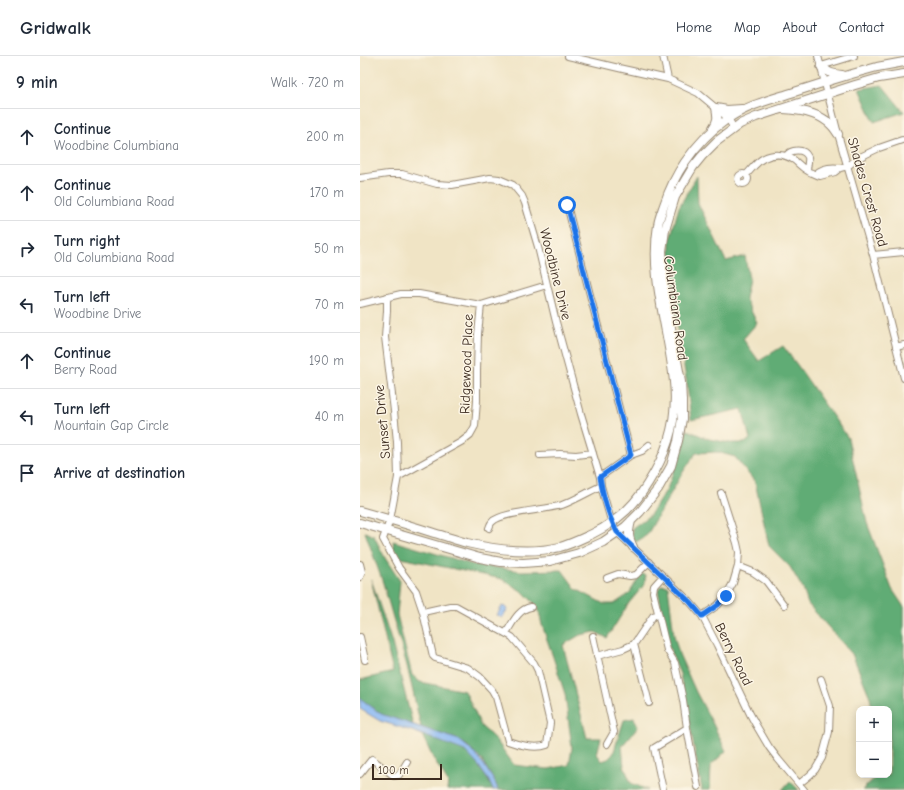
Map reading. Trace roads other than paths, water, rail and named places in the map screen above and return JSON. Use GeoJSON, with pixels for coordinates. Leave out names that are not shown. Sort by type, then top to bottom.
{"type":"FeatureCollection","features":[{"type":"Feature","properties":{"kind":"main road","name":"Columbiana Road"},"geometry":{"type":"LineString","coordinates":[[360,524],[480,558],[501,562],[523,563],[550,561],[579,553],[603,542],[631,521],[646,506],[667,473],[673,458],[682,419],[682,401],[656,274],[655,253],[658,223],[669,189],[684,164],[700,142],[712,130],[728,118],[750,106],[847,75],[904,62]]}},
{"type":"Feature","properties":{"kind":"main road"},"geometry":{"type":"LineString","coordinates":[[821,66],[833,75],[847,75]]}},
{"type":"Feature","properties":{"kind":"main road"},"geometry":{"type":"LineString","coordinates":[[877,67],[879,78]]}},
{"type":"Feature","properties":{"kind":"main road","name":"Columbiana Road"},"geometry":{"type":"LineString","coordinates":[[360,511],[466,543],[504,550],[538,550],[560,547],[574,542],[600,530],[627,510],[640,496],[654,475],[663,456],[673,422],[677,380],[667,306],[662,251],[665,230],[675,197],[693,167],[716,142],[740,124],[778,109],[828,93],[879,78],[904,74]]}},
{"type":"Feature","properties":{"kind":"main road"},"geometry":{"type":"LineString","coordinates":[[712,130],[717,121],[718,115],[716,108],[727,110],[745,109]]}},
{"type":"Feature","properties":{"kind":"main road"},"geometry":{"type":"LineString","coordinates":[[778,109],[802,111],[819,116],[828,122],[838,134]]}},
{"type":"Feature","properties":{"kind":"main road"},"geometry":{"type":"LineString","coordinates":[[631,521],[628,534],[633,548]]}},
{"type":"Feature","properties":{"kind":"street"},"geometry":{"type":"LineString","coordinates":[[568,56],[668,79],[698,93],[728,118],[734,129]]}},
{"type":"Feature","properties":{"kind":"street"},"geometry":{"type":"LineString","coordinates":[[663,56],[668,79]]}},
{"type":"Feature","properties":{"kind":"street","name":"Shades Crest Road"},"geometry":{"type":"LineString","coordinates":[[818,56],[838,134],[873,256],[904,378]]}},
{"type":"Feature","properties":{"kind":"street"},"geometry":{"type":"LineString","coordinates":[[821,66],[854,56]]}},
{"type":"Feature","properties":{"kind":"street"},"geometry":{"type":"LineString","coordinates":[[746,175],[758,162],[764,158],[783,155],[790,158],[811,173],[820,176],[835,172],[878,148],[903,139]]}},
{"type":"Feature","properties":{"kind":"street"},"geometry":{"type":"LineString","coordinates":[[786,156],[795,150],[804,153],[808,157],[807,170]]}},
{"type":"Feature","properties":{"kind":"street","name":"Woodbine Drive"},"geometry":{"type":"LineString","coordinates":[[360,178],[388,174],[402,174],[437,184],[452,185],[490,178],[499,179],[513,185],[522,196],[526,203],[579,407],[612,522]]}},
{"type":"Feature","properties":{"kind":"street"},"geometry":{"type":"LineString","coordinates":[[567,205],[631,455]]}},
{"type":"Feature","properties":{"kind":"street"},"geometry":{"type":"LineString","coordinates":[[873,256],[904,252]]}},
{"type":"Feature","properties":{"kind":"street"},"geometry":{"type":"LineString","coordinates":[[360,304],[401,294],[419,294],[481,305],[547,285]]}},
{"type":"Feature","properties":{"kind":"street","name":"Sunset Drive"},"geometry":{"type":"LineString","coordinates":[[386,532],[390,520],[398,477],[397,442],[385,337],[387,297]]}},
{"type":"Feature","properties":{"kind":"street","name":"Ridgewood Place"},"geometry":{"type":"LineString","coordinates":[[398,477],[461,442],[470,435],[475,426],[478,334],[481,305]]}},
{"type":"Feature","properties":{"kind":"street"},"geometry":{"type":"LineString","coordinates":[[896,347],[904,345]]}},
{"type":"Feature","properties":{"kind":"street"},"geometry":{"type":"LineString","coordinates":[[600,477],[631,455],[650,445]]}},
{"type":"Feature","properties":{"kind":"street"},"geometry":{"type":"LineString","coordinates":[[540,455],[576,455],[593,453]]}},
{"type":"Feature","properties":{"kind":"street"},"geometry":{"type":"LineString","coordinates":[[489,528],[492,522],[498,518],[551,508],[601,486]]}},
{"type":"Feature","properties":{"kind":"street"},"geometry":{"type":"LineString","coordinates":[[702,616],[718,605],[726,596],[733,583],[738,566],[739,552],[737,543],[721,493]]}},
{"type":"Feature","properties":{"kind":"street","name":"Berry Road"},"geometry":{"type":"LineString","coordinates":[[612,522],[617,532],[690,602],[702,616],[756,725],[783,766],[804,790]]}},
{"type":"Feature","properties":{"kind":"street"},"geometry":{"type":"LineString","coordinates":[[386,532],[383,539],[399,568],[416,591],[423,612],[433,656],[435,658],[468,668],[480,677],[492,690],[496,697],[508,741],[516,744],[541,747],[547,745],[550,723],[538,671],[534,663],[512,637],[456,606],[423,612]]}},
{"type":"Feature","properties":{"kind":"street"},"geometry":{"type":"LineString","coordinates":[[607,578],[618,574],[630,576],[636,575],[649,562]]}},
{"type":"Feature","properties":{"kind":"street"},"geometry":{"type":"LineString","coordinates":[[360,564],[362,572],[360,577]]}},
{"type":"Feature","properties":{"kind":"street"},"geometry":{"type":"LineString","coordinates":[[738,566],[753,572],[766,581],[784,605]]}},
{"type":"Feature","properties":{"kind":"street"},"geometry":{"type":"LineString","coordinates":[[663,576],[653,589],[667,650],[675,664],[683,700],[686,728],[698,788]]}},
{"type":"Feature","properties":{"kind":"street"},"geometry":{"type":"LineString","coordinates":[[506,634],[520,611],[530,607]]}},
{"type":"Feature","properties":{"kind":"street"},"geometry":{"type":"LineString","coordinates":[[597,656],[623,650],[634,644],[653,616],[658,614]]}},
{"type":"Feature","properties":{"kind":"street"},"geometry":{"type":"LineString","coordinates":[[593,636],[614,732],[608,744]]}},
{"type":"Feature","properties":{"kind":"street"},"geometry":{"type":"LineString","coordinates":[[360,637],[365,660]]}},
{"type":"Feature","properties":{"kind":"street"},"geometry":{"type":"LineString","coordinates":[[634,644],[648,703]]}},
{"type":"Feature","properties":{"kind":"street"},"geometry":{"type":"LineString","coordinates":[[799,784],[815,770],[822,758],[829,732],[830,706],[821,680]]}},
{"type":"Feature","properties":{"kind":"street"},"geometry":{"type":"LineString","coordinates":[[663,790],[654,748],[686,728]]}},
{"type":"Feature","properties":{"kind":"street"},"geometry":{"type":"LineString","coordinates":[[360,774],[372,759],[394,776],[399,775],[407,762]]}},
{"type":"Feature","properties":{"kind":"water"},"geometry":{"type":"Polygon","coordinates":[[[502,606],[505,606],[508,609],[502,618],[497,615],[502,606]]]}},
{"type":"Feature","properties":{"kind":"water"},"geometry":{"type":"Polygon","coordinates":[[[360,698],[381,714],[459,740],[479,759],[493,779],[498,790],[493,790],[489,781],[478,765],[465,751],[412,731],[380,721],[360,709],[360,698]]]}}]}
